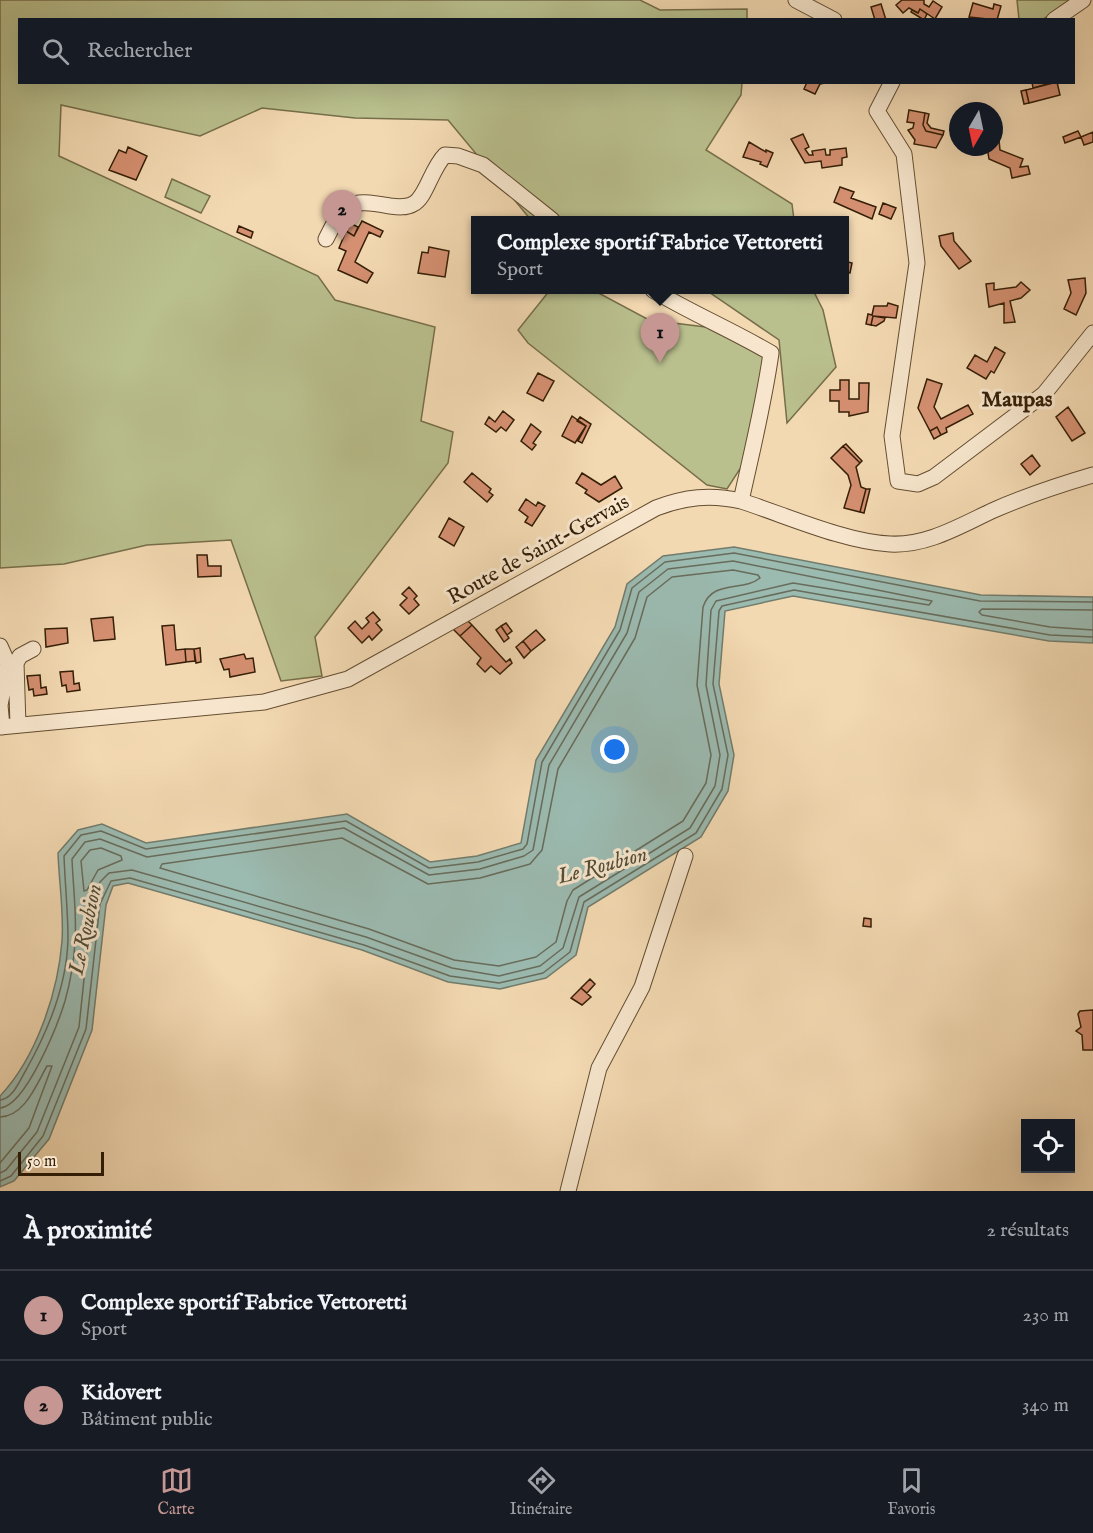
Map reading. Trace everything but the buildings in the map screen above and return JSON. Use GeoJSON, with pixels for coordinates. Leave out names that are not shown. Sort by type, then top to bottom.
{"type":"FeatureCollection","features":[{"type":"Feature","properties":{"kind":"street"},"geometry":{"type":"LineString","coordinates":[[795,0],[830,18]]}},
{"type":"Feature","properties":{"kind":"street"},"geometry":{"type":"LineString","coordinates":[[1057,18],[1083,0]]}},
{"type":"Feature","properties":{"kind":"street"},"geometry":{"type":"LineString","coordinates":[[891,84],[877,111],[904,154],[917,262],[915,291],[901,363],[892,436],[898,481],[918,484],[934,477],[1044,394],[1093,333]]}},
{"type":"Feature","properties":{"kind":"street"},"geometry":{"type":"LineString","coordinates":[[326,239],[342,209],[352,204],[368,202],[399,207],[415,203],[423,195],[437,163],[446,155],[458,156],[483,165],[547,216]]}},
{"type":"Feature","properties":{"kind":"street"},"geometry":{"type":"LineString","coordinates":[[660,294],[771,353],[764,407],[752,448],[741,501]]}},
{"type":"Feature","properties":{"kind":"street","name":"Route de Saint-Gervais"},"geometry":{"type":"LineString","coordinates":[[1,727],[264,702],[348,679],[656,508],[685,497],[723,497],[741,501],[858,539],[891,544],[920,541],[948,532],[1045,489],[1093,475]]}},
{"type":"Feature","properties":{"kind":"street"},"geometry":{"type":"LineString","coordinates":[[0,646],[8,664],[0,705],[1,727]]}},
{"type":"Feature","properties":{"kind":"street"},"geometry":{"type":"LineString","coordinates":[[18,725],[16,663],[20,656],[33,650]]}},
{"type":"Feature","properties":{"kind":"street"},"geometry":{"type":"LineString","coordinates":[[568,1191],[599,1068],[642,987],[685,856]]}},
{"type":"Feature","properties":{"kind":"green space"},"geometry":{"type":"Polygon","coordinates":[[[0,0],[640,0],[660,10],[747,9],[747,18],[18,18],[18,84],[742,84],[741,95],[706,150],[792,204],[794,216],[528,216],[448,120],[355,118],[262,108],[200,136],[61,105],[59,156],[318,276],[335,300],[435,327],[421,421],[453,432],[448,463],[315,637],[322,676],[281,681],[231,540],[147,545],[64,564],[0,568],[0,0]]]}},
{"type":"Feature","properties":{"kind":"green space"},"geometry":{"type":"Polygon","coordinates":[[[1017,0],[1070,0],[1045,18],[1019,18],[1017,0]]]}},
{"type":"Feature","properties":{"kind":"green space"},"geometry":{"type":"Polygon","coordinates":[[[172,179],[210,196],[201,213],[165,197],[172,179]]]}},
{"type":"Feature","properties":{"kind":"green space"},"geometry":{"type":"Polygon","coordinates":[[[547,294],[600,294],[649,320],[730,330],[765,352],[749,455],[727,489],[707,485],[528,343],[518,330],[547,294]]]}},
{"type":"Feature","properties":{"kind":"green space"},"geometry":{"type":"Polygon","coordinates":[[[712,294],[815,294],[823,310],[836,367],[787,423],[779,340],[712,294]]]}},
{"type":"Feature","properties":{"kind":"water","name":"Le Roubion"},"geometry":{"type":"Polygon","coordinates":[[[734,547],[981,595],[1093,597],[1093,643],[1049,641],[793,596],[725,611],[719,684],[734,755],[728,791],[701,837],[588,907],[576,955],[546,978],[500,989],[448,982],[362,950],[128,883],[113,886],[106,905],[92,1030],[49,1139],[14,1181],[0,1187],[0,1096],[24,1063],[43,1024],[50,1003],[56,982],[62,941],[58,853],[78,830],[102,824],[146,843],[347,814],[430,862],[477,856],[521,843],[536,760],[615,627],[627,584],[663,556],[734,547]]]}},
{"type":"Feature","properties":{"kind":"place","name":"Kidovert"},"geometry":{"type":"Point","coordinates":[342,240]}},
{"type":"Feature","properties":{"kind":"place","name":"Complexe sportif Fabrice Vettoretti"},"geometry":{"type":"Point","coordinates":[660,363]}},
{"type":"Feature","properties":{"kind":"district","name":"Maupas"},"geometry":{"type":"Point","coordinates":[1017,398]}}]}
